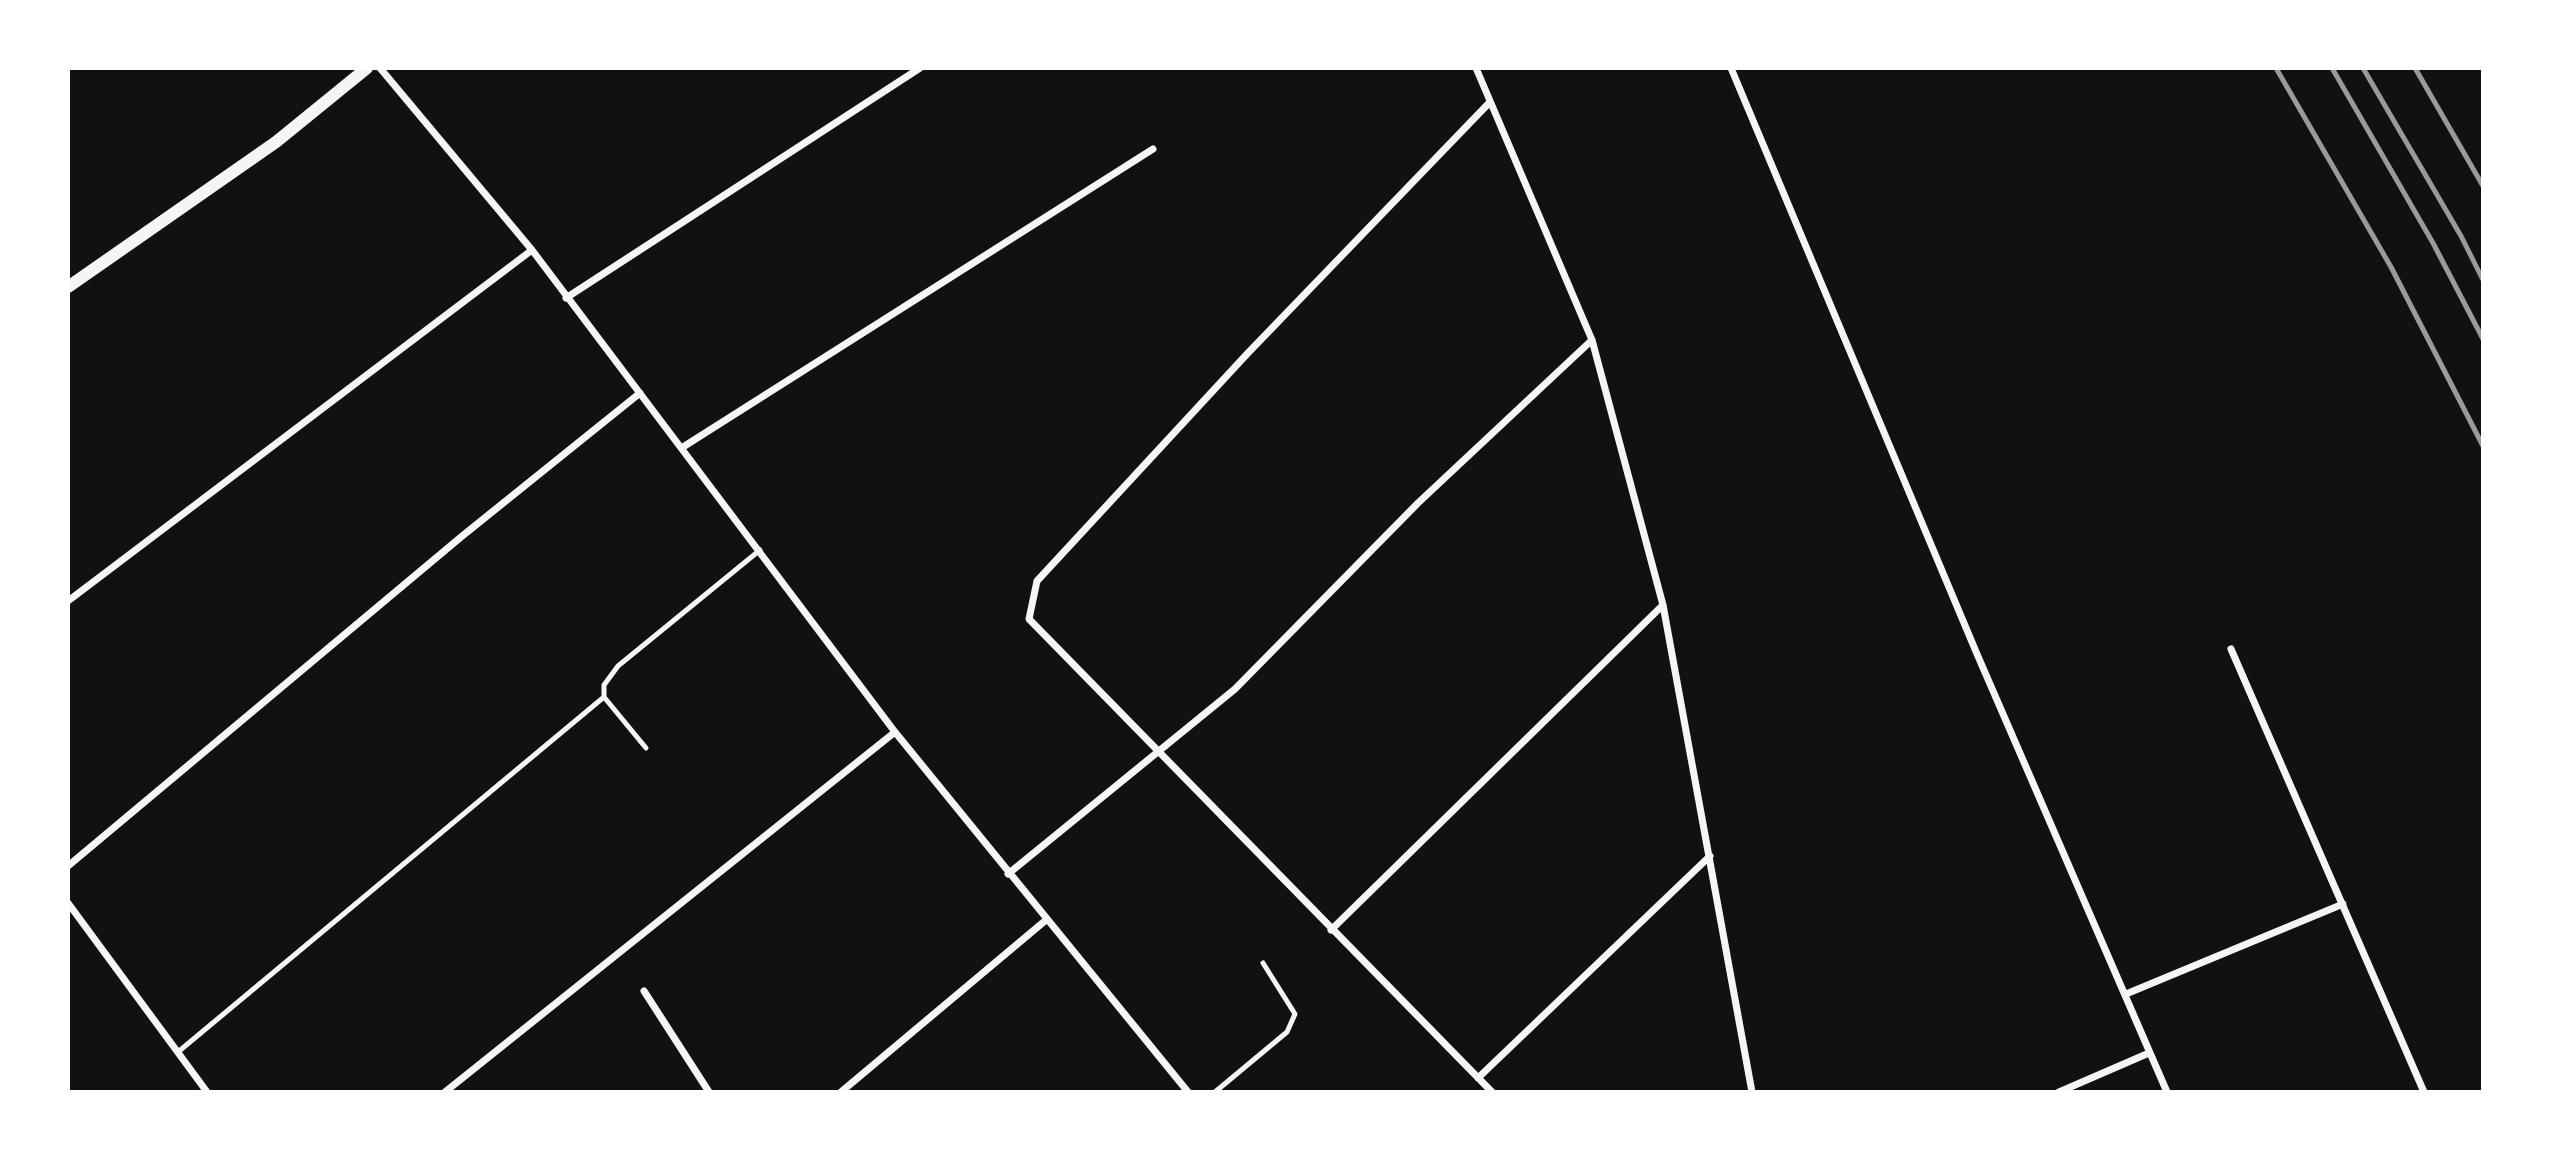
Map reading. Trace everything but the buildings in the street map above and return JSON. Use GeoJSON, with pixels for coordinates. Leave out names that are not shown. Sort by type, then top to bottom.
{"type":"FeatureCollection","features":[{"type":"Feature","properties":{"kind":"street"},"geometry":{"type":"LineString","coordinates":[[68,287],[276,142],[367,68]]}},
{"type":"Feature","properties":{"kind":"street"},"geometry":{"type":"LineString","coordinates":[[380,68],[532,250],[566,298],[683,447],[895,732],[1188,1092]]}},
{"type":"Feature","properties":{"kind":"street"},"geometry":{"type":"LineString","coordinates":[[566,298],[920,68]]}},
{"type":"Feature","properties":{"kind":"street"},"geometry":{"type":"LineString","coordinates":[[1476,68],[1592,340],[1663,605],[1752,1092]]}},
{"type":"Feature","properties":{"kind":"street"},"geometry":{"type":"LineString","coordinates":[[1731,68],[1977,654],[2167,1092]]}},
{"type":"Feature","properties":{"kind":"street"},"geometry":{"type":"LineString","coordinates":[[1490,102],[1247,354],[1037,581],[1029,619],[1157,753],[1492,1092]]}},
{"type":"Feature","properties":{"kind":"street"},"geometry":{"type":"LineString","coordinates":[[683,447],[1153,149]]}},
{"type":"Feature","properties":{"kind":"street"},"geometry":{"type":"LineString","coordinates":[[68,601],[532,250]]}},
{"type":"Feature","properties":{"kind":"street"},"geometry":{"type":"LineString","coordinates":[[1008,874],[1236,689],[1418,503],[1592,340]]}},
{"type":"Feature","properties":{"kind":"street"},"geometry":{"type":"LineString","coordinates":[[68,866],[461,537],[640,393]]}},
{"type":"Feature","properties":{"kind":"street"},"geometry":{"type":"LineString","coordinates":[[1331,930],[1663,605]]}},
{"type":"Feature","properties":{"kind":"street"},"geometry":{"type":"LineString","coordinates":[[2231,649],[2424,1092]]}},
{"type":"Feature","properties":{"kind":"street"},"geometry":{"type":"LineString","coordinates":[[444,1092],[895,732]]}},
{"type":"Feature","properties":{"kind":"street"},"geometry":{"type":"LineString","coordinates":[[1478,1078],[1710,856]]}},
{"type":"Feature","properties":{"kind":"street"},"geometry":{"type":"LineString","coordinates":[[68,903],[207,1092]]}},
{"type":"Feature","properties":{"kind":"street"},"geometry":{"type":"LineString","coordinates":[[2126,994],[2343,904]]}},
{"type":"Feature","properties":{"kind":"street"},"geometry":{"type":"LineString","coordinates":[[841,1092],[1046,920]]}},
{"type":"Feature","properties":{"kind":"street"},"geometry":{"type":"LineString","coordinates":[[644,991],[709,1092]]}},
{"type":"Feature","properties":{"kind":"street"},"geometry":{"type":"LineString","coordinates":[[2059,1092],[2149,1053]]}},
{"type":"Feature","properties":{"kind":"lane"},"geometry":{"type":"LineString","coordinates":[[646,748],[604,697],[604,685],[618,666],[760,550]]}},
{"type":"Feature","properties":{"kind":"lane"},"geometry":{"type":"LineString","coordinates":[[178,1052],[604,697]]}},
{"type":"Feature","properties":{"kind":"lane"},"geometry":{"type":"LineString","coordinates":[[1215,1092],[1287,1032],[1295,1014],[1263,963]]}},
{"type":"Feature","properties":{"kind":"railway"},"geometry":{"type":"LineString","coordinates":[[2276,68],[2391,267],[2483,446]]}},
{"type":"Feature","properties":{"kind":"railway"},"geometry":{"type":"LineString","coordinates":[[2332,68],[2433,243],[2483,339]]}},
{"type":"Feature","properties":{"kind":"railway"},"geometry":{"type":"LineString","coordinates":[[2363,68],[2461,236],[2483,280]]}},
{"type":"Feature","properties":{"kind":"railway"},"geometry":{"type":"LineString","coordinates":[[2415,68],[2483,186]]}}]}
